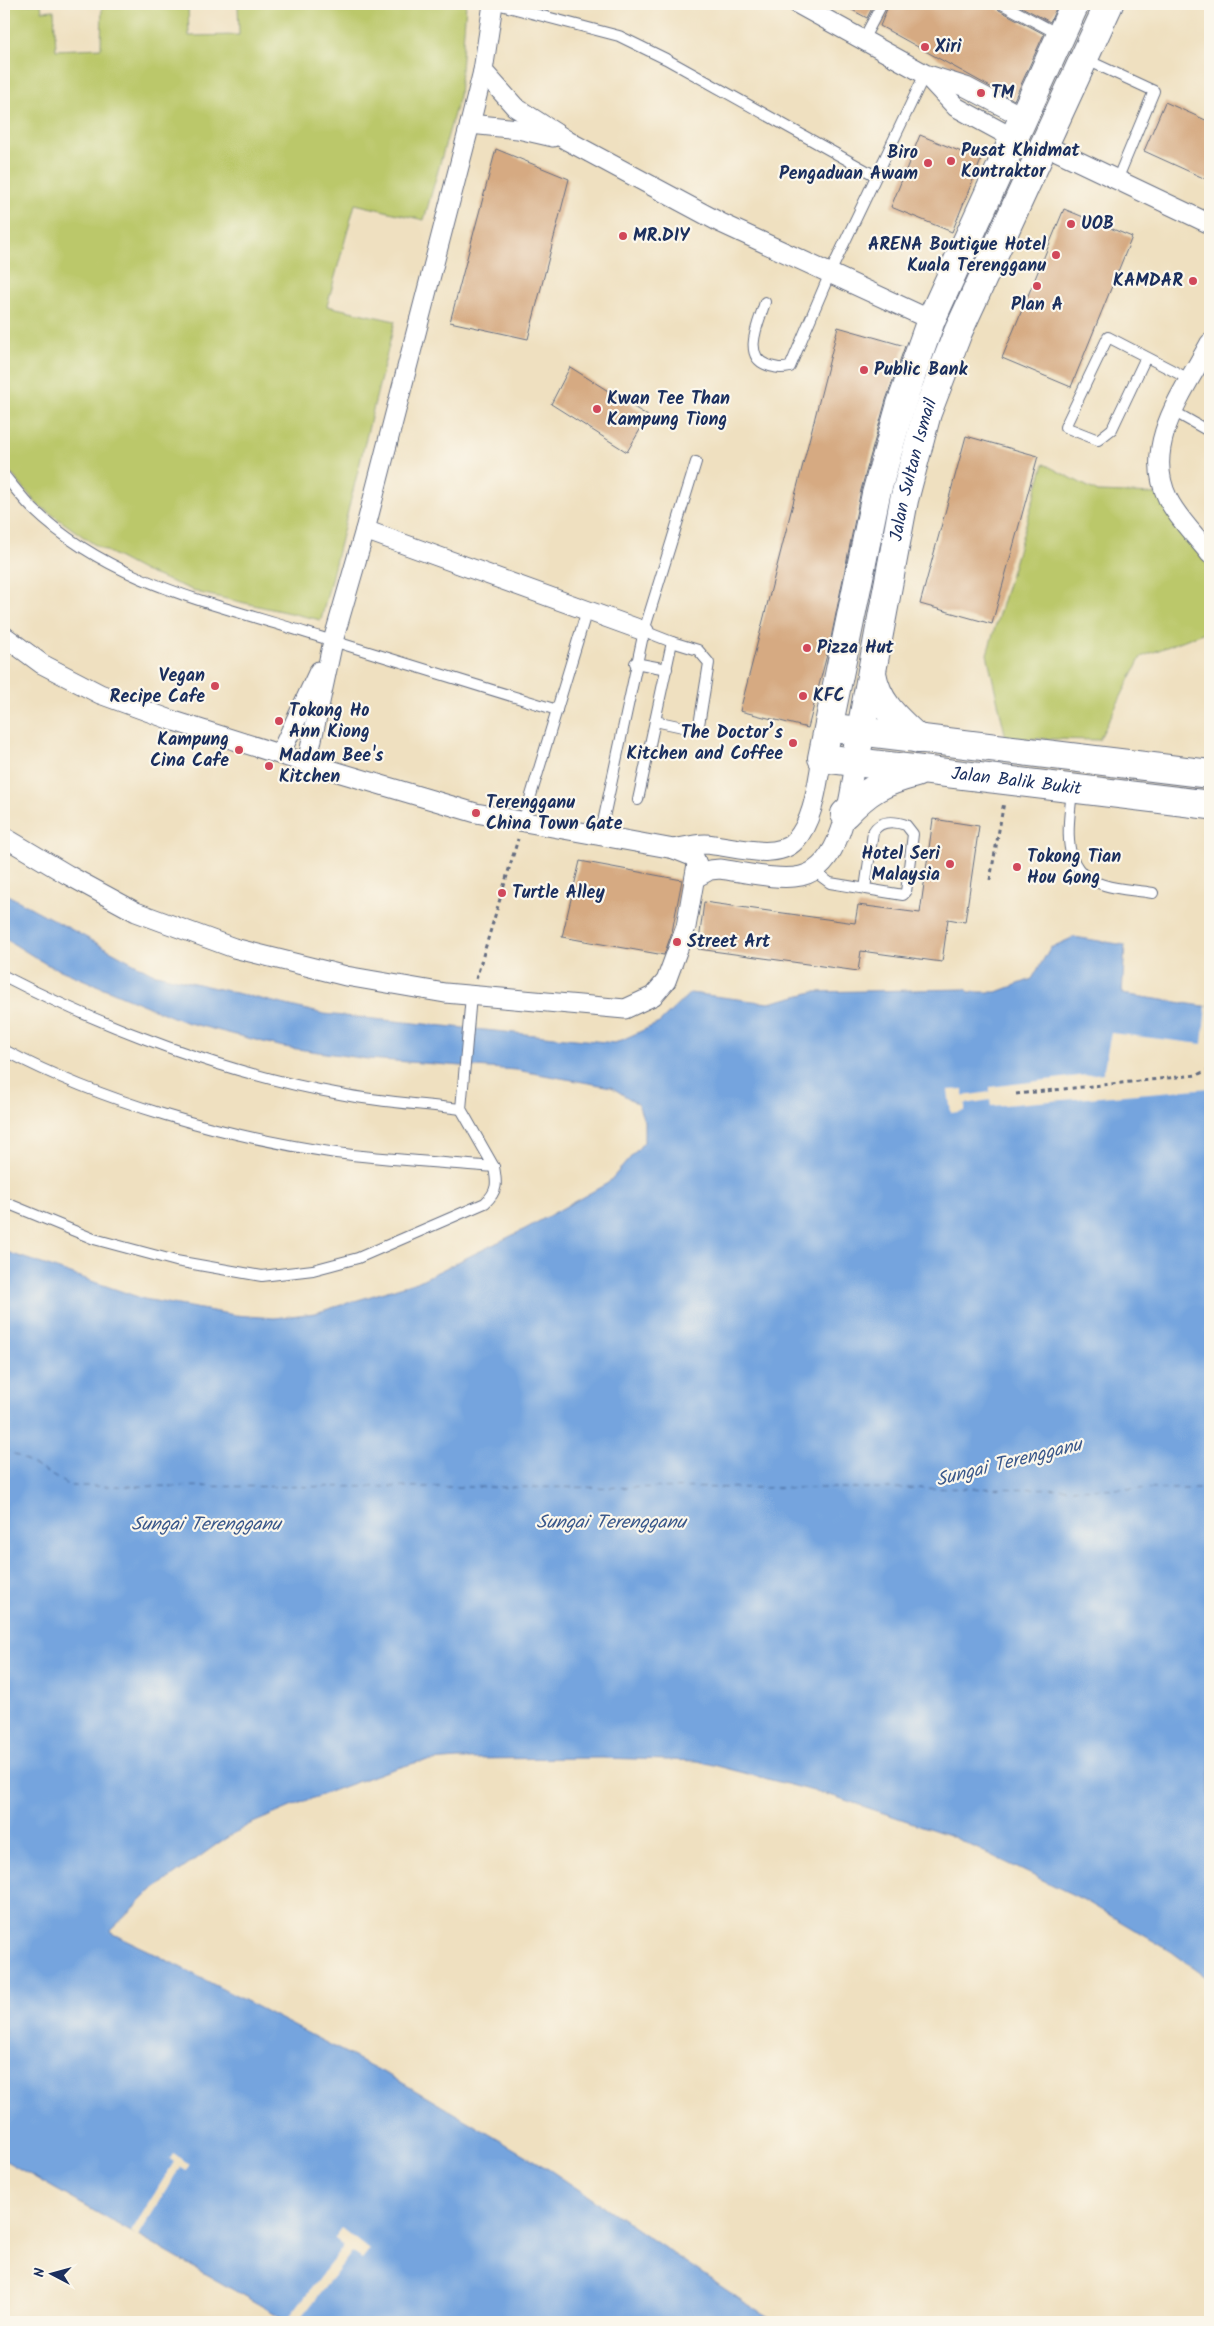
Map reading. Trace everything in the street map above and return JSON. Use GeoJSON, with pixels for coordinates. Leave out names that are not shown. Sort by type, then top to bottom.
{"type":"FeatureCollection","features":[{"type":"Feature","properties":{"kind":"main road","name":"Jalan Sultan Ismail"},"geometry":{"type":"LineString","coordinates":[[822,758],[876,494],[900,404],[931,320],[1074,4]]}},
{"type":"Feature","properties":{"kind":"main road","name":"Jalan Sultan Ismail"},"geometry":{"type":"LineString","coordinates":[[856,762],[904,500],[927,413],[958,332],[1109,4]]}},
{"type":"Feature","properties":{"kind":"main road"},"geometry":{"type":"LineString","coordinates":[[872,673],[875,689],[893,717],[918,739]]}},
{"type":"Feature","properties":{"kind":"main road","name":"Jalan Balik Bukit"},"geometry":{"type":"LineString","coordinates":[[829,726],[861,732],[1210,774]]}},
{"type":"Feature","properties":{"kind":"main road","name":"Jalan Balik Bukit"},"geometry":{"type":"LineString","coordinates":[[822,758],[1210,805]]}},
{"type":"Feature","properties":{"kind":"main road"},"geometry":{"type":"LineString","coordinates":[[845,814],[864,794],[877,786],[924,770]]}},
{"type":"Feature","properties":{"kind":"street"},"geometry":{"type":"LineString","coordinates":[[307,763],[333,641],[365,530],[483,71],[493,4]]}},
{"type":"Feature","properties":{"kind":"street"},"geometry":{"type":"LineString","coordinates":[[798,4],[925,74],[956,107],[1018,128]]}},
{"type":"Feature","properties":{"kind":"street"},"geometry":{"type":"LineString","coordinates":[[483,71],[515,107],[568,141],[721,223],[931,320]]}},
{"type":"Feature","properties":{"kind":"street"},"geometry":{"type":"LineString","coordinates":[[470,124],[518,129],[568,141]]}},
{"type":"Feature","properties":{"kind":"street"},"geometry":{"type":"LineString","coordinates":[[1044,145],[1210,224]]}},
{"type":"Feature","properties":{"kind":"street"},"geometry":{"type":"LineString","coordinates":[[1210,343],[1173,412],[1162,439],[1159,461],[1160,481],[1169,501],[1210,554]]}},
{"type":"Feature","properties":{"kind":"street"},"geometry":{"type":"LineString","coordinates":[[365,530],[644,630]]}},
{"type":"Feature","properties":{"kind":"street"},"geometry":{"type":"LineString","coordinates":[[4,636],[42,664],[100,694],[174,721],[476,813],[674,849],[694,857],[697,864],[686,927],[666,981],[653,996],[624,1009],[471,996],[346,976],[234,948],[136,912],[4,837]]}},
{"type":"Feature","properties":{"kind":"street"},"geometry":{"type":"LineString","coordinates":[[280,754],[333,641]]}},
{"type":"Feature","properties":{"kind":"street"},"geometry":{"type":"LineString","coordinates":[[674,849],[704,844],[765,852],[782,849],[794,842],[807,821],[816,791],[822,758]]}},
{"type":"Feature","properties":{"kind":"street"},"geometry":{"type":"LineString","coordinates":[[695,878],[710,870],[720,869],[786,877],[800,877],[815,872],[828,859],[838,838],[856,762]]}},
{"type":"Feature","properties":{"kind":"lane"},"geometry":{"type":"LineString","coordinates":[[497,4],[618,36],[666,59],[876,176]]}},
{"type":"Feature","properties":{"kind":"lane"},"geometry":{"type":"LineString","coordinates":[[863,40],[882,4]]}},
{"type":"Feature","properties":{"kind":"lane"},"geometry":{"type":"LineString","coordinates":[[1002,4],[1060,35]]}},
{"type":"Feature","properties":{"kind":"lane"},"geometry":{"type":"LineString","coordinates":[[1084,58],[1154,91],[1117,180]]}},
{"type":"Feature","properties":{"kind":"lane"},"geometry":{"type":"LineString","coordinates":[[765,302],[752,348],[756,358],[762,363],[780,369],[790,367],[830,273],[925,74]]}},
{"type":"Feature","properties":{"kind":"lane"},"geometry":{"type":"LineString","coordinates":[[1146,357],[1112,429],[1098,440],[1065,427],[1108,337],[1191,380]]}},
{"type":"Feature","properties":{"kind":"lane"},"geometry":{"type":"LineString","coordinates":[[1173,412],[1210,432]]}},
{"type":"Feature","properties":{"kind":"lane"},"geometry":{"type":"LineString","coordinates":[[600,836],[644,630],[696,462]]}},
{"type":"Feature","properties":{"kind":"lane"},"geometry":{"type":"LineString","coordinates":[[4,475],[33,509],[58,530],[106,562],[147,582],[186,596],[557,710]]}},
{"type":"Feature","properties":{"kind":"lane"},"geometry":{"type":"LineString","coordinates":[[523,822],[587,610]]}},
{"type":"Feature","properties":{"kind":"lane"},"geometry":{"type":"LineString","coordinates":[[644,630],[672,642],[698,650],[709,663],[699,725],[692,728],[655,721]]}},
{"type":"Feature","properties":{"kind":"lane"},"geometry":{"type":"LineString","coordinates":[[638,800],[672,642]]}},
{"type":"Feature","properties":{"kind":"lane"},"geometry":{"type":"LineString","coordinates":[[636,663],[667,669]]}},
{"type":"Feature","properties":{"kind":"lane"},"geometry":{"type":"LineString","coordinates":[[1072,787],[1067,838],[1070,854],[1079,870],[1090,880],[1104,886],[1153,893]]}},
{"type":"Feature","properties":{"kind":"lane"},"geometry":{"type":"LineString","coordinates":[[815,872],[830,883],[865,889],[903,895],[906,892],[913,834],[906,825],[887,822],[876,827],[873,832],[865,889]]}},
{"type":"Feature","properties":{"kind":"lane"},"geometry":{"type":"LineString","coordinates":[[4,976],[62,1006],[158,1043],[253,1074],[340,1095],[461,1109]]}},
{"type":"Feature","properties":{"kind":"lane"},"geometry":{"type":"LineString","coordinates":[[4,1202],[94,1239],[176,1262],[262,1276],[313,1270],[358,1258],[485,1203],[492,1197],[498,1186],[494,1167],[461,1109],[471,996]]}},
{"type":"Feature","properties":{"kind":"lane"},"geometry":{"type":"LineString","coordinates":[[4,1050],[38,1068],[134,1104],[238,1134],[336,1153],[494,1167]]}},
{"type":"Feature","properties":{"kind":"path"},"geometry":{"type":"LineString","coordinates":[[990,880],[1002,819],[1006,779]]}},
{"type":"Feature","properties":{"kind":"path"},"geometry":{"type":"LineString","coordinates":[[471,996],[523,822]]}},
{"type":"Feature","properties":{"kind":"path"},"geometry":{"type":"LineString","coordinates":[[1016,1094],[1197,1075],[1210,1069]]}},
{"type":"Feature","properties":{"kind":"green space"},"geometry":{"type":"Polygon","coordinates":[[[4,4],[41,4],[42,11],[54,10],[56,50],[101,48],[102,4],[188,4],[189,36],[239,35],[238,4],[466,4],[459,96],[424,220],[355,204],[327,306],[395,321],[321,620],[200,593],[144,571],[95,545],[37,504],[4,465],[4,4]]]}},
{"type":"Feature","properties":{"kind":"green space"},"geometry":{"type":"Polygon","coordinates":[[[1044,464],[1098,492],[1157,494],[1210,564],[1210,630],[1141,657],[1099,740],[1006,738],[987,654],[1044,464]]]}},
{"type":"Feature","properties":{"kind":"water","name":"Sungai Terengganu"},"geometry":{"type":"Polygon","coordinates":[[[4,893],[152,973],[324,1014],[615,1043],[659,1023],[690,993],[769,1003],[813,992],[966,989],[969,992],[997,992],[1032,979],[1050,948],[1074,937],[1125,945],[1122,994],[1210,1007],[1210,1980],[1172,1952],[1084,1900],[949,1835],[833,1796],[698,1761],[603,1758],[458,1759],[418,1762],[384,1772],[305,1801],[248,1825],[220,1842],[149,1893],[111,1930],[113,1934],[396,2079],[550,2170],[744,2302],[777,2322],[290,2322],[4,2160],[4,1251],[144,1299],[235,1315],[274,1318],[315,1313],[417,1282],[525,1229],[608,1183],[644,1142],[644,1121],[638,1104],[611,1087],[516,1070],[368,1059],[283,1047],[185,1022],[46,964],[4,938],[4,893]]]}},
{"type":"Feature","properties":{"kind":"pier"},"geometry":{"type":"Polygon","coordinates":[[[1206,1006],[1210,1007],[1210,1088],[991,1106],[990,1100],[965,1104],[965,1111],[951,1113],[948,1090],[963,1089],[963,1096],[990,1092],[990,1087],[1103,1073],[1111,1033],[1202,1044],[1206,1006]]]}},
{"type":"Feature","properties":{"kind":"pier"},"geometry":{"type":"Polygon","coordinates":[[[173,2154],[190,2164],[186,2170],[180,2167],[138,2237],[131,2232],[174,2162],[170,2159],[173,2154]]]}},
{"type":"Feature","properties":{"kind":"pier"},"geometry":{"type":"Polygon","coordinates":[[[341,2228],[369,2250],[362,2259],[352,2252],[298,2322],[285,2322],[344,2246],[334,2238],[341,2228]]]}},
{"type":"Feature","properties":{"kind":"building"},"geometry":{"type":"Polygon","coordinates":[[[841,4],[874,4],[867,18],[841,4]]]}},
{"type":"Feature","properties":{"kind":"building"},"geometry":{"type":"Polygon","coordinates":[[[889,4],[995,4],[999,10],[1044,34],[1014,100],[880,26],[889,4]]]}},
{"type":"Feature","properties":{"kind":"building"},"geometry":{"type":"Polygon","coordinates":[[[1016,4],[1058,4],[1050,22],[1016,4]]]}},
{"type":"Feature","properties":{"kind":"building"},"geometry":{"type":"Polygon","coordinates":[[[1165,102],[1210,122],[1210,181],[1144,151],[1165,102]]]}},
{"type":"Feature","properties":{"kind":"building"},"geometry":{"type":"Polygon","coordinates":[[[920,135],[981,160],[952,232],[891,207],[920,135]]]}},
{"type":"Feature","properties":{"kind":"building"},"geometry":{"type":"Polygon","coordinates":[[[496,149],[569,179],[528,339],[450,322],[496,149]]]}},
{"type":"Feature","properties":{"kind":"building"},"geometry":{"type":"Polygon","coordinates":[[[1064,209],[1132,237],[1071,387],[1002,358],[1064,209]]]}},
{"type":"Feature","properties":{"kind":"building"},"geometry":{"type":"Polygon","coordinates":[[[838,327],[905,346],[886,400],[861,490],[830,643],[808,728],[740,711],[838,327]]]}},
{"type":"Feature","properties":{"kind":"building","name":"Kwan Tee Than Kampung Tiong"},"geometry":{"type":"Polygon","coordinates":[[[570,367],[648,416],[627,452],[551,404],[570,367]]]}},
{"type":"Feature","properties":{"kind":"building"},"geometry":{"type":"Polygon","coordinates":[[[966,436],[1038,456],[992,624],[920,604],[966,436]]]}},
{"type":"Feature","properties":{"kind":"building","name":"Hotel Seri Malaysia"},"geometry":{"type":"Polygon","coordinates":[[[933,819],[979,826],[965,922],[948,919],[942,962],[861,951],[858,971],[698,949],[704,902],[855,923],[858,905],[920,913],[933,819]]]}},
{"type":"Feature","properties":{"kind":"building"},"geometry":{"type":"Polygon","coordinates":[[[580,861],[682,880],[672,932],[664,955],[562,937],[580,861]]]}},
{"type":"Feature","properties":{"kind":"ferry route"},"geometry":{"type":"LineString","coordinates":[[4,1448],[70,1486],[1210,1489]]}},
{"type":"Feature","properties":{"kind":"place","name":"Xiri"},"geometry":{"type":"Point","coordinates":[925,47]}},
{"type":"Feature","properties":{"kind":"place","name":"TM"},"geometry":{"type":"Point","coordinates":[981,93]}},
{"type":"Feature","properties":{"kind":"place","name":"Pusat Khidmat Kontraktor"},"geometry":{"type":"Point","coordinates":[951,161]}},
{"type":"Feature","properties":{"kind":"place","name":"Biro Pengaduan Awam"},"geometry":{"type":"Point","coordinates":[928,163]}},
{"type":"Feature","properties":{"kind":"place","name":"UOB"},"geometry":{"type":"Point","coordinates":[1071,224]}},
{"type":"Feature","properties":{"kind":"place","name":"MR.DIY"},"geometry":{"type":"Point","coordinates":[623,236]}},
{"type":"Feature","properties":{"kind":"place","name":"ARENA Boutique Hotel Kuala Terengganu"},"geometry":{"type":"Point","coordinates":[1056,255]}},
{"type":"Feature","properties":{"kind":"place","name":"KAMDAR"},"geometry":{"type":"Point","coordinates":[1193,281]}},
{"type":"Feature","properties":{"kind":"place","name":"Plan A"},"geometry":{"type":"Point","coordinates":[1037,286]}},
{"type":"Feature","properties":{"kind":"place","name":"Public Bank"},"geometry":{"type":"Point","coordinates":[864,370]}},
{"type":"Feature","properties":{"kind":"place","name":"Kwan Tee Than Kampung Tiong"},"geometry":{"type":"Point","coordinates":[597,409]}},
{"type":"Feature","properties":{"kind":"place","name":"Pizza Hut"},"geometry":{"type":"Point","coordinates":[807,648]}},
{"type":"Feature","properties":{"kind":"place","name":"Vegan Recipe Cafe"},"geometry":{"type":"Point","coordinates":[215,686]}},
{"type":"Feature","properties":{"kind":"place","name":"KFC"},"geometry":{"type":"Point","coordinates":[803,696]}},
{"type":"Feature","properties":{"kind":"place","name":"Tokong Ho Ann Kiong"},"geometry":{"type":"Point","coordinates":[279,721]}},
{"type":"Feature","properties":{"kind":"place","name":"The Doctor’s Kitchen and Coffee"},"geometry":{"type":"Point","coordinates":[793,743]}},
{"type":"Feature","properties":{"kind":"place","name":"Kampung Cina Cafe"},"geometry":{"type":"Point","coordinates":[239,750]}},
{"type":"Feature","properties":{"kind":"place","name":"Madam Bee's Kitchen"},"geometry":{"type":"Point","coordinates":[269,766]}},
{"type":"Feature","properties":{"kind":"place","name":"Terengganu China Town Gate"},"geometry":{"type":"Point","coordinates":[476,813]}},
{"type":"Feature","properties":{"kind":"place","name":"Hotel Seri Malaysia"},"geometry":{"type":"Point","coordinates":[950,864]}},
{"type":"Feature","properties":{"kind":"place","name":"Tokong Tian Hou Gong"},"geometry":{"type":"Point","coordinates":[1017,867]}},
{"type":"Feature","properties":{"kind":"place","name":"Turtle Alley"},"geometry":{"type":"Point","coordinates":[502,893]}},
{"type":"Feature","properties":{"kind":"place","name":"Street Art"},"geometry":{"type":"Point","coordinates":[677,942]}}]}
